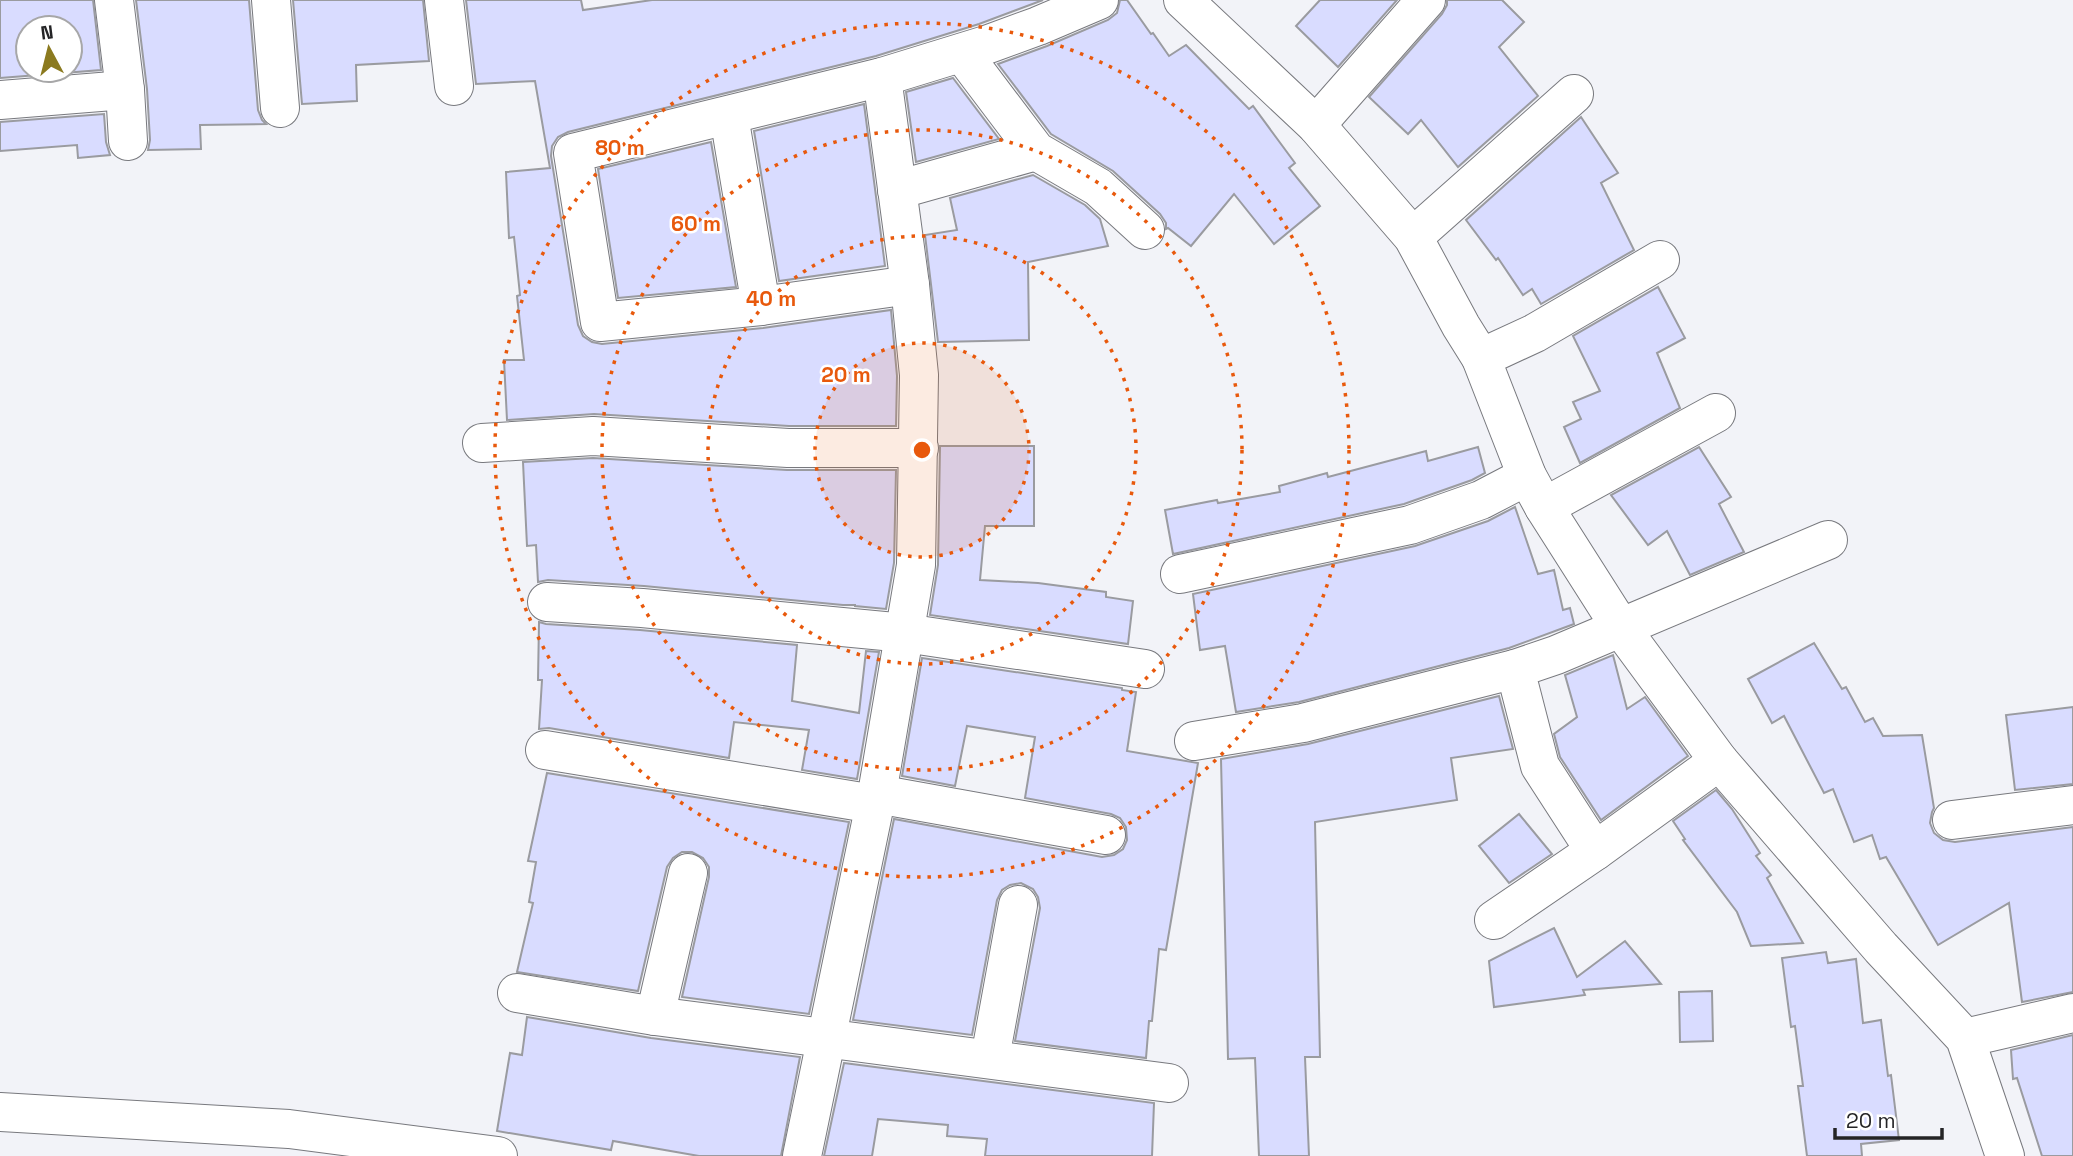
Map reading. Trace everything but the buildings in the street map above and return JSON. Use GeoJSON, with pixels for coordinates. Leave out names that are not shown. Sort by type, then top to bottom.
{"type":"FeatureCollection","features":[{"type":"Feature","properties":{"kind":"street"},"geometry":{"type":"LineString","coordinates":[[114,0],[128,141]]}},
{"type":"Feature","properties":{"kind":"street"},"geometry":{"type":"LineString","coordinates":[[271,0],[280,108]]}},
{"type":"Feature","properties":{"kind":"street"},"geometry":{"type":"LineString","coordinates":[[444,0],[454,86]]}},
{"type":"Feature","properties":{"kind":"street"},"geometry":{"type":"LineString","coordinates":[[910,285],[761,306],[600,322],[573,153],[882,77],[962,53],[1038,26],[1099,0]]}},
{"type":"Feature","properties":{"kind":"street"},"geometry":{"type":"LineString","coordinates":[[1184,0],[1316,125],[1413,237],[1481,358],[1536,491],[1621,628],[1719,761],[1881,948],[1965,1038],[2005,1156]]}},
{"type":"Feature","properties":{"kind":"street"},"geometry":{"type":"LineString","coordinates":[[1316,125],[1426,0]]}},
{"type":"Feature","properties":{"kind":"street"},"geometry":{"type":"LineString","coordinates":[[962,53],[1036,151],[1098,187],[1146,230]]}},
{"type":"Feature","properties":{"kind":"street"},"geometry":{"type":"LineString","coordinates":[[802,1156],[876,799],[916,565],[919,375],[910,285],[882,77]]}},
{"type":"Feature","properties":{"kind":"street"},"geometry":{"type":"LineString","coordinates":[[0,100],[125,90]]}},
{"type":"Feature","properties":{"kind":"street"},"geometry":{"type":"LineString","coordinates":[[1413,237],[1574,94]]}},
{"type":"Feature","properties":{"kind":"street"},"geometry":{"type":"LineString","coordinates":[[729,116],[761,306]]}},
{"type":"Feature","properties":{"kind":"street"},"geometry":{"type":"LineString","coordinates":[[897,190],[1036,151]]}},
{"type":"Feature","properties":{"kind":"street"},"geometry":{"type":"LineString","coordinates":[[1481,358],[1535,333],[1660,260]]}},
{"type":"Feature","properties":{"kind":"street"},"geometry":{"type":"LineString","coordinates":[[1181,574],[1410,525],[1481,499],[1536,491],[1716,413]]}},
{"type":"Feature","properties":{"kind":"street"},"geometry":{"type":"LineString","coordinates":[[482,443],[593,436],[788,448],[919,448]]}},
{"type":"Feature","properties":{"kind":"street"},"geometry":{"type":"LineString","coordinates":[[1194,741],[1303,723],[1515,669],[1556,655],[1828,540]]}},
{"type":"Feature","properties":{"kind":"street"},"geometry":{"type":"LineString","coordinates":[[547,602],[642,608],[905,633],[1145,669]]}},
{"type":"Feature","properties":{"kind":"street"},"geometry":{"type":"LineString","coordinates":[[1515,669],[1540,766],[1595,851]]}},
{"type":"Feature","properties":{"kind":"street"},"geometry":{"type":"LineString","coordinates":[[545,750],[1106,835]]}},
{"type":"Feature","properties":{"kind":"street"},"geometry":{"type":"LineString","coordinates":[[1494,920],[1719,761]]}},
{"type":"Feature","properties":{"kind":"street"},"geometry":{"type":"LineString","coordinates":[[1952,820],[2073,805]]}},
{"type":"Feature","properties":{"kind":"street"},"geometry":{"type":"LineString","coordinates":[[655,1016],[688,873]]}},
{"type":"Feature","properties":{"kind":"street"},"geometry":{"type":"LineString","coordinates":[[990,1058],[1018,905]]}},
{"type":"Feature","properties":{"kind":"street"},"geometry":{"type":"LineString","coordinates":[[517,993],[655,1016],[1170,1083]]}},
{"type":"Feature","properties":{"kind":"street"},"geometry":{"type":"LineString","coordinates":[[1965,1038],[2073,1013]]}},
{"type":"Feature","properties":{"kind":"street"},"geometry":{"type":"LineString","coordinates":[[0,1112],[289,1142],[498,1156]]}}]}
